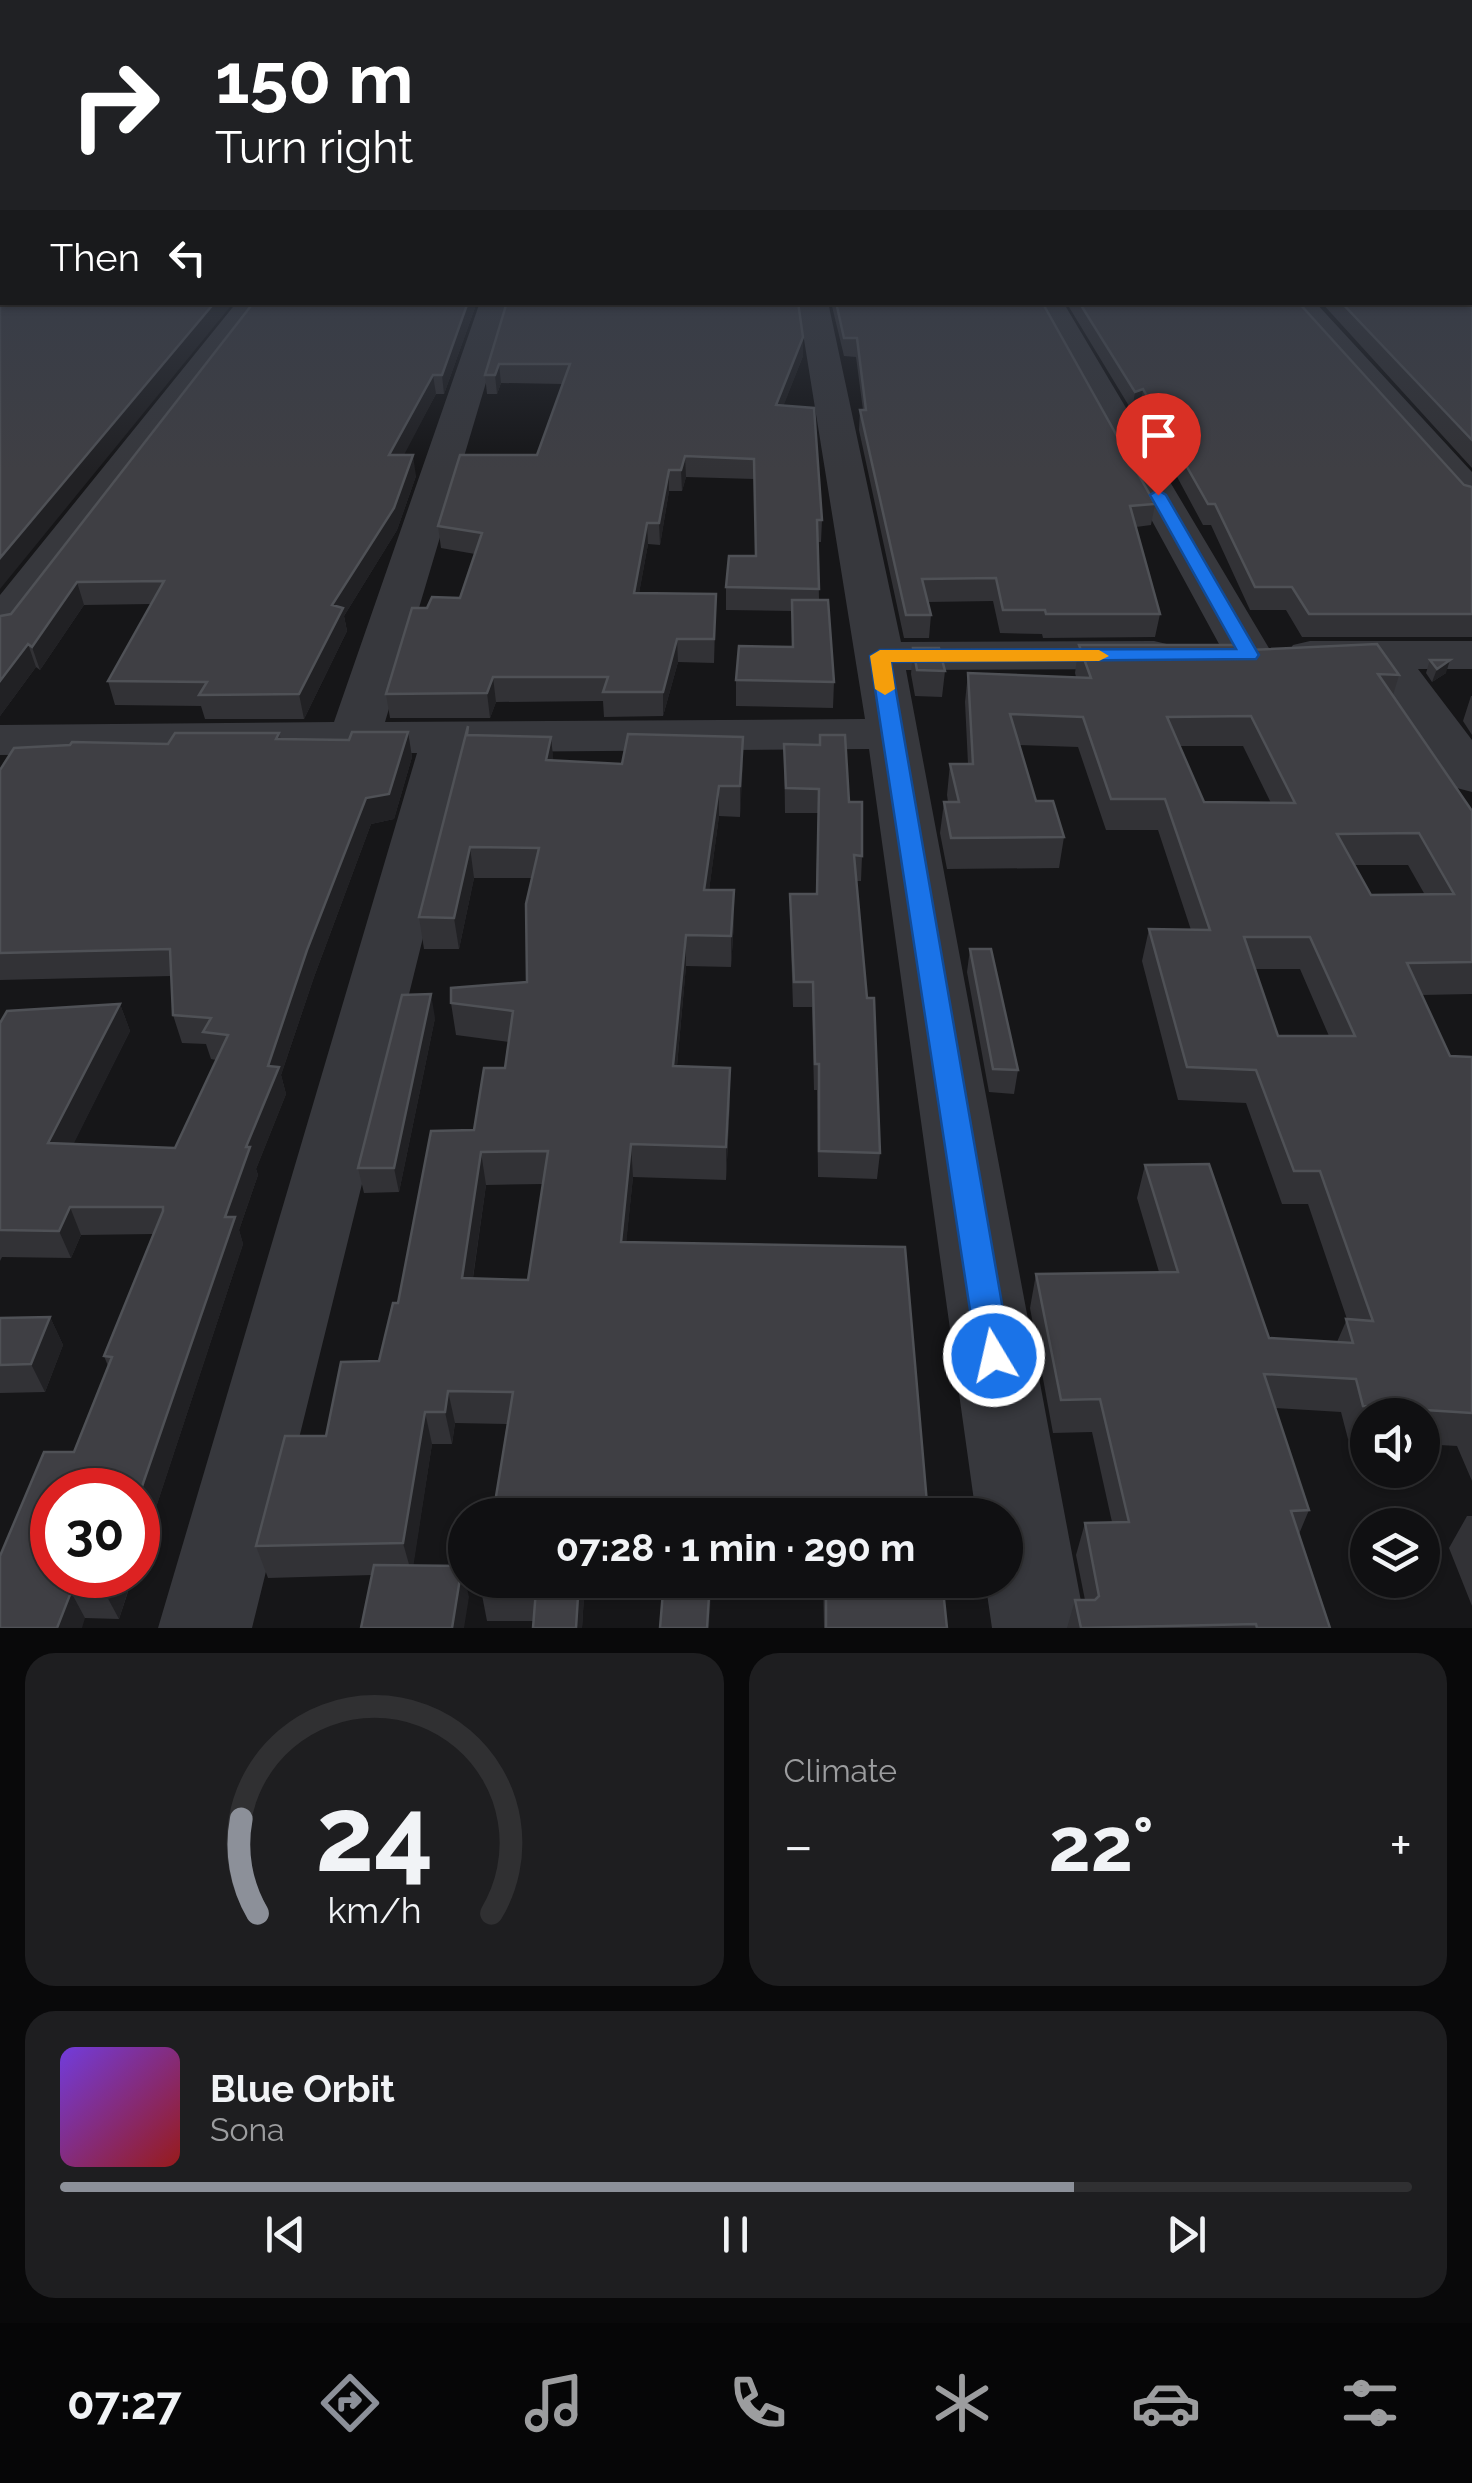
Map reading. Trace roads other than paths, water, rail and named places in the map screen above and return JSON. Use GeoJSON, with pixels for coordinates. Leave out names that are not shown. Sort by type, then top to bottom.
{"type":"FeatureCollection","features":[{"type":"Feature","properties":{"kind":"street"},"geometry":{"type":"LineString","coordinates":[[0,625],[240,319]]}},
{"type":"Feature","properties":{"kind":"street"},"geometry":{"type":"LineString","coordinates":[[354,739],[490,319]]}},
{"type":"Feature","properties":{"kind":"street"},"geometry":{"type":"LineString","coordinates":[[815,319],[880,656],[1039,1628]]}},
{"type":"Feature","properties":{"kind":"street"},"geometry":{"type":"LineString","coordinates":[[1058,319],[1250,655]]}},
{"type":"Feature","properties":{"kind":"street"},"geometry":{"type":"LineString","coordinates":[[1313,319],[1472,495]]}},
{"type":"Feature","properties":{"kind":"street"},"geometry":{"type":"LineString","coordinates":[[880,656],[1472,655]]}},
{"type":"Feature","properties":{"kind":"street"},"geometry":{"type":"LineString","coordinates":[[1384,656],[1472,776]]}},
{"type":"Feature","properties":{"kind":"street"},"geometry":{"type":"LineString","coordinates":[[8,752],[354,739],[892,734]]}},
{"type":"Feature","properties":{"kind":"street"},"geometry":{"type":"LineString","coordinates":[[205,1628],[446,740]]}}]}
